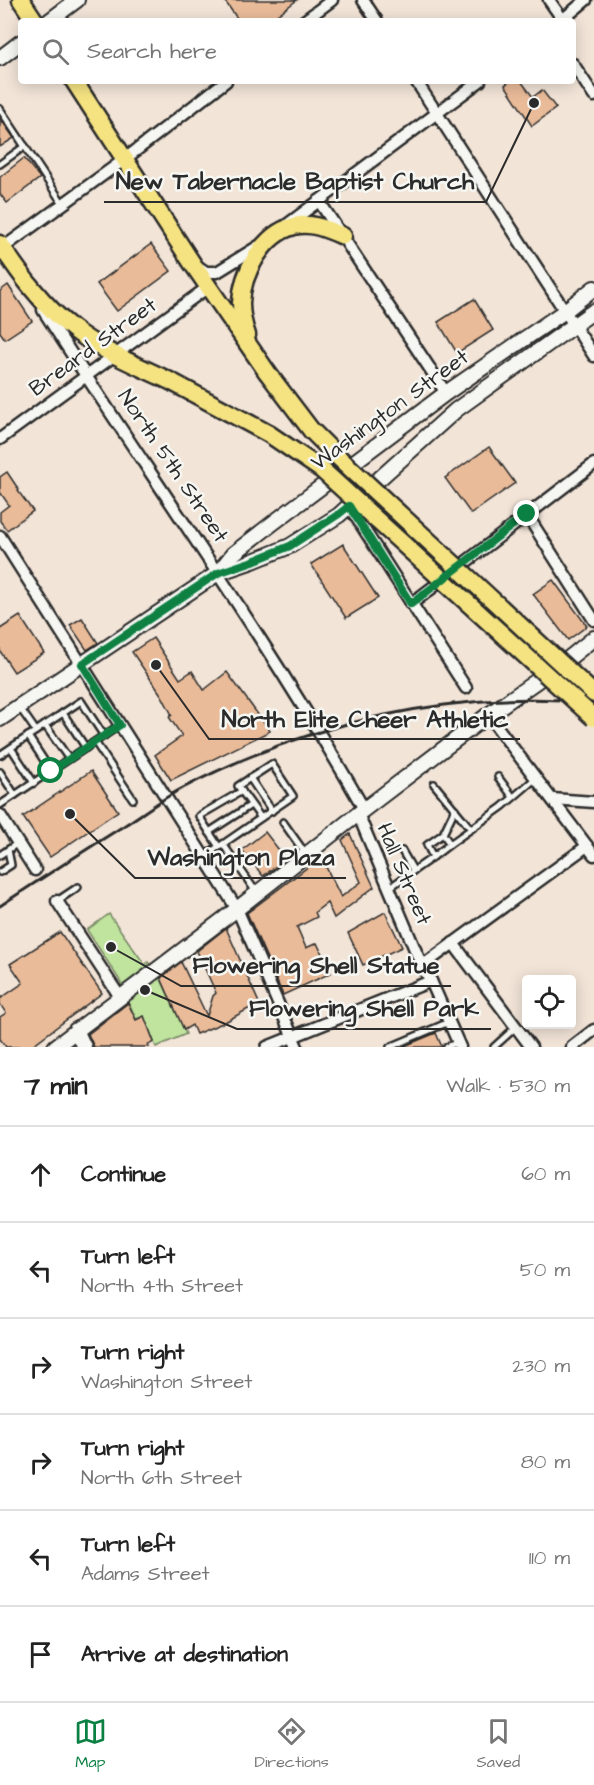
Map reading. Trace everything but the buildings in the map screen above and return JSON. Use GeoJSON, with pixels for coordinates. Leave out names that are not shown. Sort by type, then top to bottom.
{"type":"FeatureCollection","features":[{"type":"Feature","properties":{"kind":"main road"},"geometry":{"type":"LineString","coordinates":[[21,0],[33,18]]}},
{"type":"Feature","properties":{"kind":"main road"},"geometry":{"type":"LineString","coordinates":[[76,84],[208,287],[267,372],[311,430],[594,694]]}},
{"type":"Feature","properties":{"kind":"main road"},"geometry":{"type":"LineString","coordinates":[[250,347],[242,319],[241,300],[246,278],[254,261],[271,238],[293,226],[310,225],[324,227],[343,236]]}},
{"type":"Feature","properties":{"kind":"main road","name":"North 5th Street"},"geometry":{"type":"LineString","coordinates":[[1,247],[19,272],[57,315],[73,329],[269,434],[322,470],[594,718]]}},
{"type":"Feature","properties":{"kind":"street"},"geometry":{"type":"LineString","coordinates":[[53,18],[77,0]]}},
{"type":"Feature","properties":{"kind":"street"},"geometry":{"type":"LineString","coordinates":[[308,18],[332,0]]}},
{"type":"Feature","properties":{"kind":"street"},"geometry":{"type":"LineString","coordinates":[[363,0],[375,18]]}},
{"type":"Feature","properties":{"kind":"street"},"geometry":{"type":"LineString","coordinates":[[549,0],[561,18]]}},
{"type":"Feature","properties":{"kind":"street"},"geometry":{"type":"LineString","coordinates":[[564,18],[586,0]]}},
{"type":"Feature","properties":{"kind":"street"},"geometry":{"type":"LineString","coordinates":[[0,58],[18,44]]}},
{"type":"Feature","properties":{"kind":"street"},"geometry":{"type":"LineString","coordinates":[[576,69],[594,96]]}},
{"type":"Feature","properties":{"kind":"street"},"geometry":{"type":"LineString","coordinates":[[1,247],[63,204],[222,84]]}},
{"type":"Feature","properties":{"kind":"street"},"geometry":{"type":"LineString","coordinates":[[418,84],[594,356]]}},
{"type":"Feature","properties":{"kind":"street"},"geometry":{"type":"LineString","coordinates":[[192,263],[206,272],[217,272],[271,238],[476,84]]}},
{"type":"Feature","properties":{"kind":"street"},"geometry":{"type":"LineString","coordinates":[[319,201],[446,393]]}},
{"type":"Feature","properties":{"kind":"street","name":"North 5th Street"},"geometry":{"type":"LineString","coordinates":[[19,272],[329,746],[361,811]]}},
{"type":"Feature","properties":{"kind":"street","name":"Breard Street"},"geometry":{"type":"LineString","coordinates":[[0,439],[208,287]]}},
{"type":"Feature","properties":{"kind":"street","name":"Washington Street"},"geometry":{"type":"LineString","coordinates":[[218,573],[233,554],[446,393],[565,311],[594,288]]}},
{"type":"Feature","properties":{"kind":"street","name":"Washington Street"},"geometry":{"type":"LineString","coordinates":[[0,719],[218,573],[290,546],[339,514],[456,410],[594,311]]}},
{"type":"Feature","properties":{"kind":"street"},"geometry":{"type":"LineString","coordinates":[[411,604],[594,464]]}},
{"type":"Feature","properties":{"kind":"street"},"geometry":{"type":"LineString","coordinates":[[349,506],[466,688]]}},
{"type":"Feature","properties":{"kind":"street"},"geometry":{"type":"LineString","coordinates":[[527,514],[594,620]]}},
{"type":"Feature","properties":{"kind":"street"},"geometry":{"type":"LineString","coordinates":[[0,536],[237,909],[295,1042]]}},
{"type":"Feature","properties":{"kind":"street"},"geometry":{"type":"LineString","coordinates":[[55,1047],[257,894],[361,811],[594,638]]}},
{"type":"Feature","properties":{"kind":"street"},"geometry":{"type":"LineString","coordinates":[[422,966],[591,850],[488,715]]}},
{"type":"Feature","properties":{"kind":"street"},"geometry":{"type":"LineString","coordinates":[[552,799],[594,802]]}},
{"type":"Feature","properties":{"kind":"street","name":"Hall Street"},"geometry":{"type":"LineString","coordinates":[[361,811],[389,888],[459,1045]]}},
{"type":"Feature","properties":{"kind":"street"},"geometry":{"type":"LineString","coordinates":[[0,815],[4,832],[18,843],[35,870]]}},
{"type":"Feature","properties":{"kind":"street"},"geometry":{"type":"LineString","coordinates":[[57,901],[120,998]]}},
{"type":"Feature","properties":{"kind":"street"},"geometry":{"type":"LineString","coordinates":[[453,943],[531,1047]]}},
{"type":"Feature","properties":{"kind":"street"},"geometry":{"type":"LineString","coordinates":[[267,1047],[295,1042],[431,981]]}},
{"type":"Feature","properties":{"kind":"street"},"geometry":{"type":"LineString","coordinates":[[76,1030],[84,1047]]}},
{"type":"Feature","properties":{"kind":"street"},"geometry":{"type":"LineString","coordinates":[[572,1047],[594,1030]]}},
{"type":"Feature","properties":{"kind":"lane"},"geometry":{"type":"LineString","coordinates":[[0,109],[63,204]]}},
{"type":"Feature","properties":{"kind":"lane"},"geometry":{"type":"LineString","coordinates":[[0,164],[25,146]]}},
{"type":"Feature","properties":{"kind":"lane"},"geometry":{"type":"LineString","coordinates":[[0,754],[81,701],[104,736]]}},
{"type":"Feature","properties":{"kind":"lane"},"geometry":{"type":"LineString","coordinates":[[19,707],[36,731]]}},
{"type":"Feature","properties":{"kind":"lane"},"geometry":{"type":"LineString","coordinates":[[63,714],[86,748]]}},
{"type":"Feature","properties":{"kind":"lane"},"geometry":{"type":"LineString","coordinates":[[45,725],[69,759]]}},
{"type":"Feature","properties":{"kind":"lane"},"geometry":{"type":"LineString","coordinates":[[0,805],[120,725]]}},
{"type":"Feature","properties":{"kind":"lane"},"geometry":{"type":"LineString","coordinates":[[28,736],[51,771]]}},
{"type":"Feature","properties":{"kind":"lane"},"geometry":{"type":"LineString","coordinates":[[95,742],[133,799]]}},
{"type":"Feature","properties":{"kind":"lane"},"geometry":{"type":"LineString","coordinates":[[10,748],[34,783]]}},
{"type":"Feature","properties":{"kind":"lane"},"geometry":{"type":"LineString","coordinates":[[204,857],[261,818],[272,810],[293,796],[272,764],[238,786],[261,818]]}},
{"type":"Feature","properties":{"kind":"lane"},"geometry":{"type":"LineString","coordinates":[[0,772],[15,795]]}},
{"type":"Feature","properties":{"kind":"lane"},"geometry":{"type":"LineString","coordinates":[[498,777],[513,797]]}},
{"type":"Feature","properties":{"kind":"lane"},"geometry":{"type":"LineString","coordinates":[[250,778],[272,810]]}},
{"type":"Feature","properties":{"kind":"lane"},"geometry":{"type":"LineString","coordinates":[[389,888],[471,829],[536,778]]}},
{"type":"Feature","properties":{"kind":"lane"},"geometry":{"type":"LineString","coordinates":[[434,784],[471,829]]}},
{"type":"Feature","properties":{"kind":"lane"},"geometry":{"type":"LineString","coordinates":[[242,791],[199,816],[257,894]]}},
{"type":"Feature","properties":{"kind":"lane"},"geometry":{"type":"LineString","coordinates":[[210,832],[251,805]]}},
{"type":"Feature","properties":{"kind":"lane"},"geometry":{"type":"LineString","coordinates":[[433,857],[426,845],[443,834],[455,809]]}},
{"type":"Feature","properties":{"kind":"lane"},"geometry":{"type":"LineString","coordinates":[[283,822],[306,855]]}},
{"type":"Feature","properties":{"kind":"lane"},"geometry":{"type":"LineString","coordinates":[[443,834],[450,844]]}},
{"type":"Feature","properties":{"kind":"lane"},"geometry":{"type":"LineString","coordinates":[[0,855],[18,843]]}},
{"type":"Feature","properties":{"kind":"lane"},"geometry":{"type":"LineString","coordinates":[[0,872],[11,865],[8,850]]}},
{"type":"Feature","properties":{"kind":"lane"},"geometry":{"type":"LineString","coordinates":[[402,851],[413,870]]}},
{"type":"Feature","properties":{"kind":"lane"},"geometry":{"type":"LineString","coordinates":[[57,901],[78,887]]}},
{"type":"Feature","properties":{"kind":"lane"},"geometry":{"type":"LineString","coordinates":[[390,1047],[449,1022]]}},
{"type":"Feature","properties":{"kind":"lane"},"geometry":{"type":"LineString","coordinates":[[494,1047],[516,1027]]}},
{"type":"Feature","properties":{"kind":"lane"},"geometry":{"type":"LineString","coordinates":[[447,1047],[459,1045]]}},
{"type":"Feature","properties":{"kind":"green space"},"geometry":{"type":"Polygon","coordinates":[[[109,914],[145,965],[148,962],[150,964],[147,967],[160,977],[186,1034],[156,1047],[144,1016],[136,1019],[119,979],[87,930],[109,914]]]}},
{"type":"Feature","properties":{"kind":"railway"},"geometry":{"type":"LineString","coordinates":[[0,906],[172,794],[227,766],[277,746],[328,729],[433,706],[540,699],[594,702]]}},
{"type":"Feature","properties":{"kind":"place","name":"New Tabernacle Baptist Church"},"geometry":{"type":"Point","coordinates":[534,103]}},
{"type":"Feature","properties":{"kind":"place","name":"North Elite Cheer Athletic"},"geometry":{"type":"Point","coordinates":[156,665]}},
{"type":"Feature","properties":{"kind":"place","name":"Washington Plaza"},"geometry":{"type":"Point","coordinates":[70,814]}},
{"type":"Feature","properties":{"kind":"place","name":"Flowering Shell Statue"},"geometry":{"type":"Point","coordinates":[111,947]}},
{"type":"Feature","properties":{"kind":"place","name":"Flowering Shell Park"},"geometry":{"type":"Point","coordinates":[145,990]}},
{"type":"Feature","properties":{"kind":"route"},"geometry":{"type":"LineString","coordinates":[[51,771],[120,725],[82,664],[218,573],[290,546],[349,506],[411,604],[527,514]]}}]}
